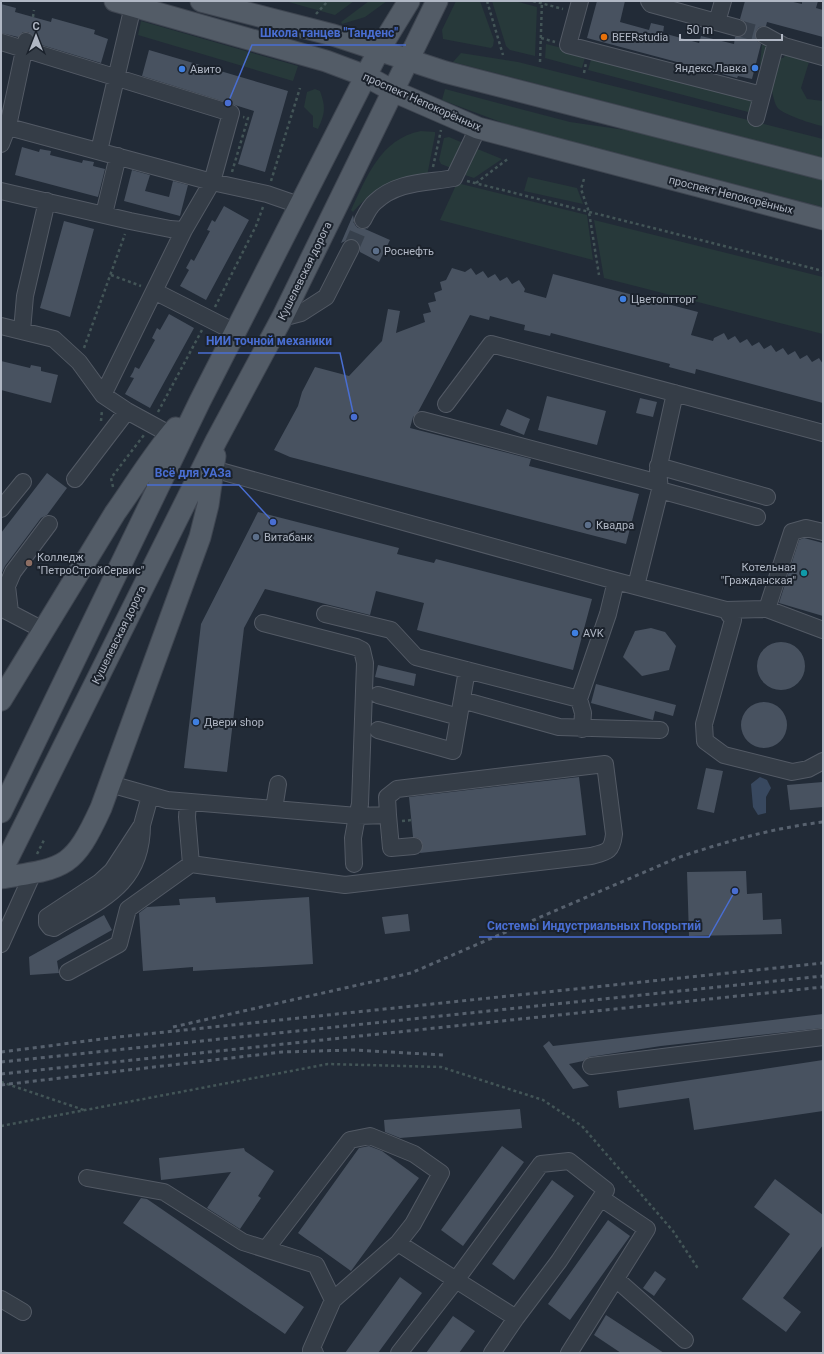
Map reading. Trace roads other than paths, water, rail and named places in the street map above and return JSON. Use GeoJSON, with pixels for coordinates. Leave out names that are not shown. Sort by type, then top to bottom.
{"type":"FeatureCollection","features":[{"type":"Feature","properties":{"kind":"main road"},"geometry":{"type":"LineString","coordinates":[[201,1],[333,35],[445,72],[823,168]]}},
{"type":"Feature","properties":{"kind":"main road"},"geometry":{"type":"LineString","coordinates":[[1,812],[200,401],[379,50],[409,1]]}},
{"type":"Feature","properties":{"kind":"main road","name":"Кушелевская дорога"},"geometry":{"type":"LineString","coordinates":[[5,865],[216,441],[282,318],[437,1]]}},
{"type":"Feature","properties":{"kind":"main road","name":"проспект Непокорённых"},"geometry":{"type":"LineString","coordinates":[[124,4],[326,60],[366,76],[393,91],[478,128],[823,219]]}},
{"type":"Feature","properties":{"kind":"main road"},"geometry":{"type":"LineString","coordinates":[[1,700],[115,513],[120,494],[133,486],[171,435],[200,401]]}},
{"type":"Feature","properties":{"kind":"main road"},"geometry":{"type":"LineString","coordinates":[[1,878],[52,869],[66,862],[78,851],[87,838],[110,784],[201,533],[208,504],[216,441]]}},
{"type":"Feature","properties":{"kind":"main road"},"geometry":{"type":"LineString","coordinates":[[120,494],[143,498],[146,502],[147,510]]}},
{"type":"Feature","properties":{"kind":"main road"},"geometry":{"type":"LineString","coordinates":[[175,523],[181,518],[190,518],[196,521],[201,533]]}},
{"type":"Feature","properties":{"kind":"lane"},"geometry":{"type":"LineString","coordinates":[[648,1],[651,4],[738,28]]}},
{"type":"Feature","properties":{"kind":"lane"},"geometry":{"type":"LineString","coordinates":[[718,22],[724,1]]}},
{"type":"Feature","properties":{"kind":"lane"},"geometry":{"type":"LineString","coordinates":[[99,151],[116,78],[124,4]]}},
{"type":"Feature","properties":{"kind":"lane"},"geometry":{"type":"LineString","coordinates":[[578,7],[568,45],[762,95]]}},
{"type":"Feature","properties":{"kind":"lane"},"geometry":{"type":"LineString","coordinates":[[756,118],[762,95],[770,38],[784,46],[823,57]]}},
{"type":"Feature","properties":{"kind":"lane"},"geometry":{"type":"LineString","coordinates":[[1,42],[25,46],[116,78],[231,113],[212,182],[184,230],[103,395]]}},
{"type":"Feature","properties":{"kind":"lane"},"geometry":{"type":"LineString","coordinates":[[1,144],[4,126],[25,46]]}},
{"type":"Feature","properties":{"kind":"lane"},"geometry":{"type":"LineString","coordinates":[[4,126],[212,182],[267,194],[299,205]]}},
{"type":"Feature","properties":{"kind":"lane"},"geometry":{"type":"LineString","coordinates":[[362,220],[374,202],[394,189],[408,184],[454,178],[478,128]]}},
{"type":"Feature","properties":{"kind":"lane"},"geometry":{"type":"LineString","coordinates":[[104,214],[118,156]]}},
{"type":"Feature","properties":{"kind":"lane"},"geometry":{"type":"LineString","coordinates":[[1,191],[130,221],[170,229],[184,230]]}},
{"type":"Feature","properties":{"kind":"lane"},"geometry":{"type":"LineString","coordinates":[[22,331],[25,296],[47,201]]}},
{"type":"Feature","properties":{"kind":"lane"},"geometry":{"type":"LineString","coordinates":[[282,318],[301,312],[326,297],[351,248]]}},
{"type":"Feature","properties":{"kind":"lane"},"geometry":{"type":"LineString","coordinates":[[154,291],[235,332]]}},
{"type":"Feature","properties":{"kind":"lane"},"geometry":{"type":"LineString","coordinates":[[1,326],[54,339],[79,362],[103,395],[126,411],[171,435]]}},
{"type":"Feature","properties":{"kind":"lane"},"geometry":{"type":"LineString","coordinates":[[446,404],[491,344],[823,433]]}},
{"type":"Feature","properties":{"kind":"lane"},"geometry":{"type":"LineString","coordinates":[[636,586],[659,486],[658,466],[675,393]]}},
{"type":"Feature","properties":{"kind":"lane"},"geometry":{"type":"LineString","coordinates":[[75,479],[126,411]]}},
{"type":"Feature","properties":{"kind":"lane"},"geometry":{"type":"LineString","coordinates":[[422,420],[659,486],[757,517]]}},
{"type":"Feature","properties":{"kind":"lane"},"geometry":{"type":"LineString","coordinates":[[658,466],[767,497]]}},
{"type":"Feature","properties":{"kind":"lane"},"geometry":{"type":"LineString","coordinates":[[213,469],[726,610],[767,609],[823,630]]}},
{"type":"Feature","properties":{"kind":"lane"},"geometry":{"type":"LineString","coordinates":[[1,509],[22,482]]}},
{"type":"Feature","properties":{"kind":"lane"},"geometry":{"type":"LineString","coordinates":[[43,630],[6,610],[7,586],[13,572],[49,524]]}},
{"type":"Feature","properties":{"kind":"lane"},"geometry":{"type":"LineString","coordinates":[[767,609],[792,532],[806,528],[823,532]]}},
{"type":"Feature","properties":{"kind":"lane"},"geometry":{"type":"LineString","coordinates":[[582,729],[583,713],[579,699],[608,614],[616,581]]}},
{"type":"Feature","properties":{"kind":"lane"},"geometry":{"type":"LineString","coordinates":[[726,610],[733,620],[704,724],[705,741],[724,755],[792,772],[808,769],[823,761]]}},
{"type":"Feature","properties":{"kind":"lane"},"geometry":{"type":"LineString","coordinates":[[325,614],[391,630],[416,657],[579,699]]}},
{"type":"Feature","properties":{"kind":"lane"},"geometry":{"type":"LineString","coordinates":[[263,623],[356,647],[362,650],[365,663],[360,804],[353,838],[354,864]]}},
{"type":"Feature","properties":{"kind":"lane"},"geometry":{"type":"LineString","coordinates":[[378,730],[454,751],[467,670]]}},
{"type":"Feature","properties":{"kind":"lane"},"geometry":{"type":"LineString","coordinates":[[378,695],[459,717]]}},
{"type":"Feature","properties":{"kind":"lane"},"geometry":{"type":"LineString","coordinates":[[462,700],[559,727],[582,729],[660,730]]}},
{"type":"Feature","properties":{"kind":"lane"},"geometry":{"type":"LineString","coordinates":[[68,972],[119,944],[128,909],[191,864],[344,885],[591,856],[607,852],[613,845],[614,834],[605,764],[397,789],[388,797],[391,848],[414,846]]}},
{"type":"Feature","properties":{"kind":"lane"},"geometry":{"type":"LineString","coordinates":[[110,784],[150,796],[188,802],[357,816],[388,815]]}},
{"type":"Feature","properties":{"kind":"lane"},"geometry":{"type":"LineString","coordinates":[[274,809],[278,784]]}},
{"type":"Feature","properties":{"kind":"lane"},"geometry":{"type":"LineString","coordinates":[[142,825],[112,871],[100,882],[47,917],[47,923],[50,927],[54,928],[112,892],[126,879],[135,862],[142,841],[142,825],[150,796]]}},
{"type":"Feature","properties":{"kind":"lane"},"geometry":{"type":"LineString","coordinates":[[188,802],[187,817],[191,864]]}},
{"type":"Feature","properties":{"kind":"lane"},"geometry":{"type":"LineString","coordinates":[[1,944],[33,873]]}},
{"type":"Feature","properties":{"kind":"lane"},"geometry":{"type":"LineString","coordinates":[[591,1066],[823,1037]]}},
{"type":"Feature","properties":{"kind":"lane"},"geometry":{"type":"LineString","coordinates":[[266,1250],[350,1140],[370,1136],[414,1154],[441,1174],[413,1224],[398,1243],[333,1300],[311,1350],[315,1353]]}},
{"type":"Feature","properties":{"kind":"lane"},"geometry":{"type":"LineString","coordinates":[[399,1353],[456,1280],[541,1164],[569,1160],[606,1190],[559,1261],[516,1318],[492,1353]]}},
{"type":"Feature","properties":{"kind":"lane"},"geometry":{"type":"LineString","coordinates":[[87,1178],[164,1192],[243,1242],[316,1265],[333,1300]]}},
{"type":"Feature","properties":{"kind":"lane"},"geometry":{"type":"LineString","coordinates":[[569,1353],[647,1229],[601,1198]]}},
{"type":"Feature","properties":{"kind":"lane"},"geometry":{"type":"LineString","coordinates":[[398,1243],[516,1318]]}},
{"type":"Feature","properties":{"kind":"lane"},"geometry":{"type":"LineString","coordinates":[[616,1279],[685,1340]]}},
{"type":"Feature","properties":{"kind":"lane"},"geometry":{"type":"LineString","coordinates":[[1,1299],[23,1312]]}},
{"type":"Feature","properties":{"kind":"water"},"geometry":{"type":"Polygon","coordinates":[[[760,777],[767,780],[771,788],[766,797],[766,813],[758,815],[753,807],[751,784],[760,777]]]}},
{"type":"Feature","properties":{"kind":"tunnel"},"geometry":{"type":"LineString","coordinates":[[738,28],[764,35]]}},
{"type":"Feature","properties":{"kind":"tunnel"},"geometry":{"type":"LineString","coordinates":[[351,248],[363,220]]}},
{"type":"Feature","properties":{"kind":"railway"},"geometry":{"type":"LineString","coordinates":[[173,1027],[411,973],[677,858],[749,836],[823,822]]}},
{"type":"Feature","properties":{"kind":"railway"},"geometry":{"type":"LineString","coordinates":[[1,1052],[118,1037],[823,963]]}},
{"type":"Feature","properties":{"kind":"railway"},"geometry":{"type":"LineString","coordinates":[[1,1062],[823,976]]}},
{"type":"Feature","properties":{"kind":"railway"},"geometry":{"type":"LineString","coordinates":[[1,1074],[823,987]]}},
{"type":"Feature","properties":{"kind":"railway"},"geometry":{"type":"LineString","coordinates":[[1,1085],[282,1052],[353,1050],[444,1055]]}},
{"type":"Feature","properties":{"kind":"place","name":"BEERstudia"},"geometry":{"type":"Point","coordinates":[604,37]}},
{"type":"Feature","properties":{"kind":"place","name":"Яндекс.Лавка"},"geometry":{"type":"Point","coordinates":[755,68]}},
{"type":"Feature","properties":{"kind":"place","name":"Авито"},"geometry":{"type":"Point","coordinates":[182,69]}},
{"type":"Feature","properties":{"kind":"place","name":"Школа танцев \"Танденс\""},"geometry":{"type":"Point","coordinates":[228,103]}},
{"type":"Feature","properties":{"kind":"place","name":"Роснефть"},"geometry":{"type":"Point","coordinates":[376,251]}},
{"type":"Feature","properties":{"kind":"place","name":"Цветоптторг"},"geometry":{"type":"Point","coordinates":[623,299]}},
{"type":"Feature","properties":{"kind":"place","name":"НИИ точной механики"},"geometry":{"type":"Point","coordinates":[354,417]}},
{"type":"Feature","properties":{"kind":"place","name":"Всё для УАЗа"},"geometry":{"type":"Point","coordinates":[273,522]}},
{"type":"Feature","properties":{"kind":"place","name":"Квадра"},"geometry":{"type":"Point","coordinates":[588,525]}},
{"type":"Feature","properties":{"kind":"place","name":"Витабанк"},"geometry":{"type":"Point","coordinates":[256,537]}},
{"type":"Feature","properties":{"kind":"place","name":"Колледж \"ПетроСтройСервис\""},"geometry":{"type":"Point","coordinates":[29,563]}},
{"type":"Feature","properties":{"kind":"place","name":"Котельная \"Гражданская\""},"geometry":{"type":"Point","coordinates":[804,573]}},
{"type":"Feature","properties":{"kind":"place","name":"AVK"},"geometry":{"type":"Point","coordinates":[575,633]}},
{"type":"Feature","properties":{"kind":"place","name":"Двери shop"},"geometry":{"type":"Point","coordinates":[196,722]}},
{"type":"Feature","properties":{"kind":"place","name":"Системы Индустриальных Покрытий"},"geometry":{"type":"Point","coordinates":[735,891]}}]}
